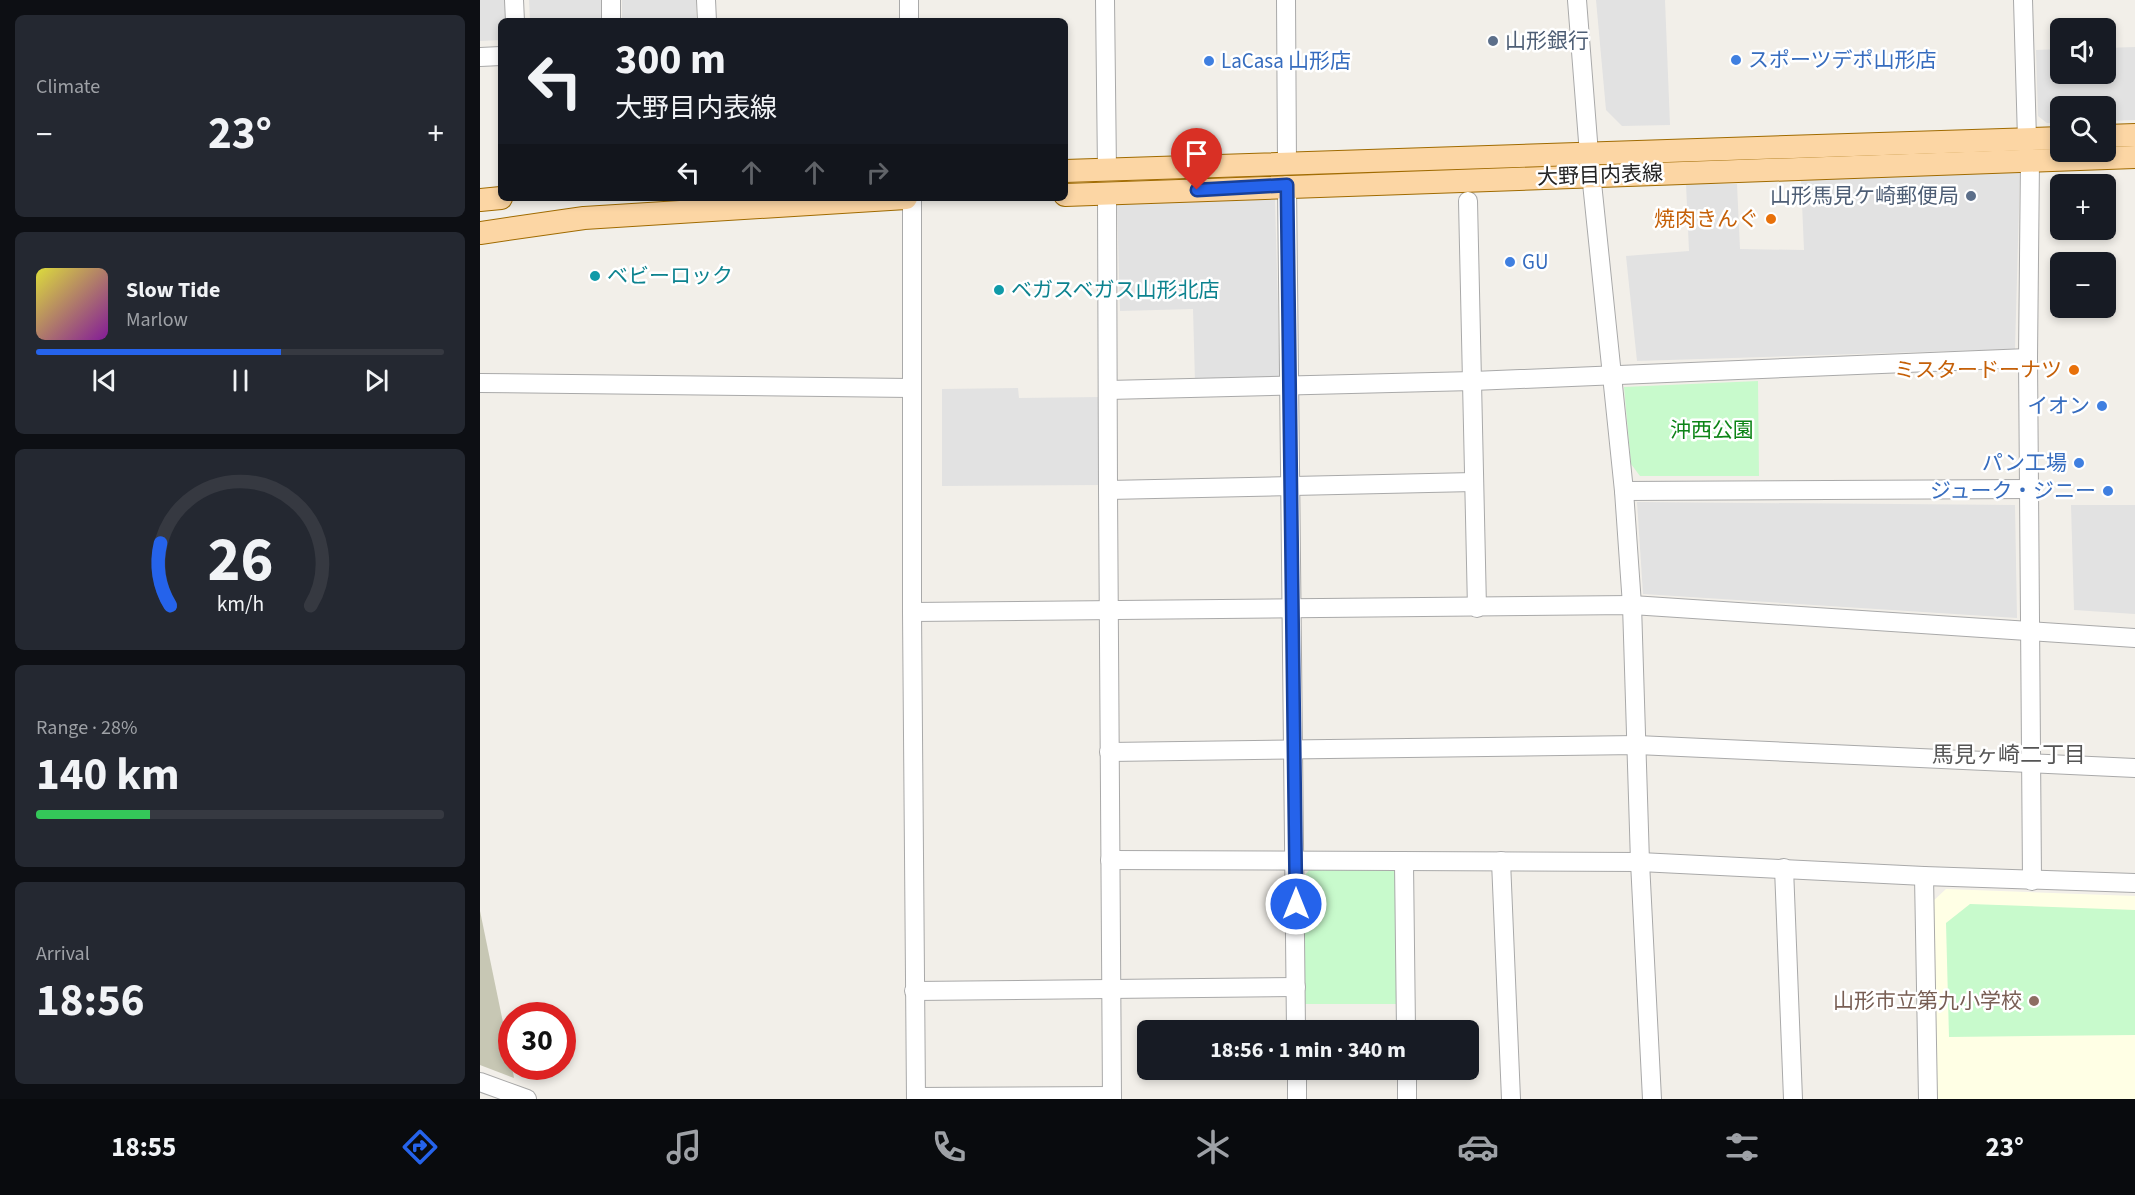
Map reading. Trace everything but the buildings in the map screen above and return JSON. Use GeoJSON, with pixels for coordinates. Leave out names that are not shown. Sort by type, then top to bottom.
{"type":"FeatureCollection","features":[{"type":"Feature","properties":{"kind":"main road"},"geometry":{"type":"LineString","coordinates":[[2116,136],[2135,135]]}},
{"type":"Feature","properties":{"kind":"main road","name":"大野目内表線"},"geometry":{"type":"LineString","coordinates":[[2028,149],[2050,142]]}},
{"type":"Feature","properties":{"kind":"main road","name":"大野目内表線"},"geometry":{"type":"LineString","coordinates":[[1068,171],[1287,175],[2028,149],[2135,157]]}},
{"type":"Feature","properties":{"kind":"main road","name":"大野目内表線"},"geometry":{"type":"LineString","coordinates":[[1068,195],[1107,194],[1287,175]]}},
{"type":"Feature","properties":{"kind":"main road"},"geometry":{"type":"LineString","coordinates":[[480,200],[498,198]]}},
{"type":"Feature","properties":{"kind":"main road"},"geometry":{"type":"LineString","coordinates":[[480,233],[584,218],[858,201]]}},
{"type":"Feature","properties":{"kind":"street"},"geometry":{"type":"LineString","coordinates":[[514,0],[514,18]]}},
{"type":"Feature","properties":{"kind":"street"},"geometry":{"type":"LineString","coordinates":[[610,0],[611,18]]}},
{"type":"Feature","properties":{"kind":"street"},"geometry":{"type":"LineString","coordinates":[[706,0],[707,18]]}},
{"type":"Feature","properties":{"kind":"street"},"geometry":{"type":"LineString","coordinates":[[909,0],[909,18]]}},
{"type":"Feature","properties":{"kind":"street"},"geometry":{"type":"LineString","coordinates":[[1105,0],[1107,170]]}},
{"type":"Feature","properties":{"kind":"street"},"geometry":{"type":"LineString","coordinates":[[1286,0],[1296,1020]]}},
{"type":"Feature","properties":{"kind":"street"},"geometry":{"type":"LineString","coordinates":[[1577,0],[1590,164],[1624,490],[1632,605],[1640,862],[1652,1099]]}},
{"type":"Feature","properties":{"kind":"street"},"geometry":{"type":"LineString","coordinates":[[2024,0],[2028,149],[2032,881]]}},
{"type":"Feature","properties":{"kind":"street"},"geometry":{"type":"LineString","coordinates":[[480,57],[498,56]]}},
{"type":"Feature","properties":{"kind":"street"},"geometry":{"type":"LineString","coordinates":[[912,201],[912,612],[916,1098],[1112,1097],[1107,611],[1107,194]]}},
{"type":"Feature","properties":{"kind":"street"},"geometry":{"type":"LineString","coordinates":[[1468,201],[1478,608]]}},
{"type":"Feature","properties":{"kind":"street"},"geometry":{"type":"LineString","coordinates":[[1108,390],[1473,381],[2028,358]]}},
{"type":"Feature","properties":{"kind":"street"},"geometry":{"type":"LineString","coordinates":[[480,383],[911,388]]}},
{"type":"Feature","properties":{"kind":"street"},"geometry":{"type":"LineString","coordinates":[[1108,490],[1474,482]]}},
{"type":"Feature","properties":{"kind":"street"},"geometry":{"type":"LineString","coordinates":[[1624,490],[2030,489]]}},
{"type":"Feature","properties":{"kind":"street"},"geometry":{"type":"LineString","coordinates":[[912,612],[1632,605],[2135,638]]}},
{"type":"Feature","properties":{"kind":"street"},"geometry":{"type":"LineString","coordinates":[[1109,752],[1636,745],[2135,768]]}},
{"type":"Feature","properties":{"kind":"street"},"geometry":{"type":"LineString","coordinates":[[1110,860],[1404,863],[1640,862],[2032,881],[2135,883]]}},
{"type":"Feature","properties":{"kind":"street"},"geometry":{"type":"LineString","coordinates":[[1501,861],[1511,1099]]}},
{"type":"Feature","properties":{"kind":"street"},"geometry":{"type":"LineString","coordinates":[[1404,863],[1406,1020]]}},
{"type":"Feature","properties":{"kind":"street"},"geometry":{"type":"LineString","coordinates":[[1784,868],[1793,1099]]}},
{"type":"Feature","properties":{"kind":"street"},"geometry":{"type":"LineString","coordinates":[[1924,876],[1928,1099]]}},
{"type":"Feature","properties":{"kind":"street"},"geometry":{"type":"LineString","coordinates":[[914,991],[1296,987]]}},
{"type":"Feature","properties":{"kind":"street"},"geometry":{"type":"LineString","coordinates":[[1297,1080],[1297,1099]]}},
{"type":"Feature","properties":{"kind":"street"},"geometry":{"type":"LineString","coordinates":[[1407,1080],[1407,1099]]}},
{"type":"Feature","properties":{"kind":"street"},"geometry":{"type":"LineString","coordinates":[[480,1082],[527,1099]]}},
{"type":"Feature","properties":{"kind":"shaded area"},"geometry":{"type":"Polygon","coordinates":[[[480,0],[506,0],[506,18],[498,18],[498,40],[480,41],[480,0]]]}},
{"type":"Feature","properties":{"kind":"shaded area"},"geometry":{"type":"Polygon","coordinates":[[[529,0],[602,0],[602,18],[530,18],[529,0]]]}},
{"type":"Feature","properties":{"kind":"shaded area"},"geometry":{"type":"Polygon","coordinates":[[[622,0],[696,0],[696,18],[622,18],[622,0]]]}},
{"type":"Feature","properties":{"kind":"shaded area"},"geometry":{"type":"Polygon","coordinates":[[[1596,0],[1665,0],[1670,125],[1622,126],[1606,110],[1596,0]]]}},
{"type":"Feature","properties":{"kind":"shaded area"},"geometry":{"type":"Polygon","coordinates":[[[2135,47],[2135,120],[2116,121],[2116,96],[2050,96],[2050,123],[2038,116],[2036,50],[2050,49],[2050,84],[2116,84],[2116,48],[2135,47]]]}},
{"type":"Feature","properties":{"kind":"shaded area"},"geometry":{"type":"Polygon","coordinates":[[[2020,171],[2015,349],[1637,361],[1626,256],[1689,251],[1686,184],[1737,184],[1740,249],[1804,250],[1801,180],[2020,171]]]}},
{"type":"Feature","properties":{"kind":"shaded area"},"geometry":{"type":"Polygon","coordinates":[[[1275,199],[1280,380],[1195,382],[1193,309],[1120,311],[1117,203],[1275,199]]]}},
{"type":"Feature","properties":{"kind":"shaded area"},"geometry":{"type":"Polygon","coordinates":[[[1018,388],[1019,398],[1100,397],[1101,485],[942,486],[942,389],[1018,388]]]}},
{"type":"Feature","properties":{"kind":"shaded area"},"geometry":{"type":"Polygon","coordinates":[[[1637,502],[2015,505],[2017,618],[1643,594],[1637,502]]]}},
{"type":"Feature","properties":{"kind":"shaded area"},"geometry":{"type":"Polygon","coordinates":[[[2071,505],[2135,505],[2135,614],[2074,610],[2071,505]]]}},
{"type":"Feature","properties":{"kind":"shaded area","name":"山形市立第九小学校"},"geometry":{"type":"Polygon","coordinates":[[[1946,889],[2135,896],[2135,1099],[1936,1099],[1931,903],[1946,889]]]}},
{"type":"Feature","properties":{"kind":"shaded area"},"geometry":{"type":"Polygon","coordinates":[[[480,911],[499,1002],[498,1072],[480,1065],[480,911]]]}},
{"type":"Feature","properties":{"kind":"green space","name":"沖西公園"},"geometry":{"type":"Polygon","coordinates":[[[1758,381],[1759,476],[1640,476],[1631,464],[1624,387],[1758,381]]]}},
{"type":"Feature","properties":{"kind":"green space"},"geometry":{"type":"Polygon","coordinates":[[[1313,866],[1396,866],[1397,1004],[1305,1004],[1304,876],[1313,866]]]}},
{"type":"Feature","properties":{"kind":"green space"},"geometry":{"type":"Polygon","coordinates":[[[1970,904],[2135,910],[2135,1035],[1949,1037],[1946,923],[1970,904]]]}},
{"type":"Feature","properties":{"kind":"place","name":"山形銀行"},"geometry":{"type":"Point","coordinates":[1493,41]}},
{"type":"Feature","properties":{"kind":"place","name":"スポーツデポ山形店"},"geometry":{"type":"Point","coordinates":[1736,60]}},
{"type":"Feature","properties":{"kind":"place","name":"LaCasa 山形店"},"geometry":{"type":"Point","coordinates":[1209,61]}},
{"type":"Feature","properties":{"kind":"place","name":"山形馬見ケ崎郵便局"},"geometry":{"type":"Point","coordinates":[1971,196]}},
{"type":"Feature","properties":{"kind":"place","name":"焼肉きんぐ"},"geometry":{"type":"Point","coordinates":[1771,219]}},
{"type":"Feature","properties":{"kind":"place","name":"GU"},"geometry":{"type":"Point","coordinates":[1510,262]}},
{"type":"Feature","properties":{"kind":"place","name":"ベビーロック"},"geometry":{"type":"Point","coordinates":[595,276]}},
{"type":"Feature","properties":{"kind":"place","name":"ベガスベガス山形北店"},"geometry":{"type":"Point","coordinates":[999,290]}},
{"type":"Feature","properties":{"kind":"place","name":"ミスタードーナツ"},"geometry":{"type":"Point","coordinates":[2074,370]}},
{"type":"Feature","properties":{"kind":"place","name":"イオン"},"geometry":{"type":"Point","coordinates":[2102,406]}},
{"type":"Feature","properties":{"kind":"place","name":"パン工場"},"geometry":{"type":"Point","coordinates":[2079,463]}},
{"type":"Feature","properties":{"kind":"place","name":"ジューク・ジニー"},"geometry":{"type":"Point","coordinates":[2108,491]}},
{"type":"Feature","properties":{"kind":"place","name":"山形市立第九小学校"},"geometry":{"type":"Point","coordinates":[2034,1001]}},
{"type":"Feature","properties":{"kind":"district","name":"馬見ヶ崎二丁目"},"geometry":{"type":"Point","coordinates":[2009,755]}},
{"type":"Feature","properties":{"kind":"route"},"geometry":{"type":"LineString","coordinates":[[1197,190],[1287,185],[1296,904]]}}]}
